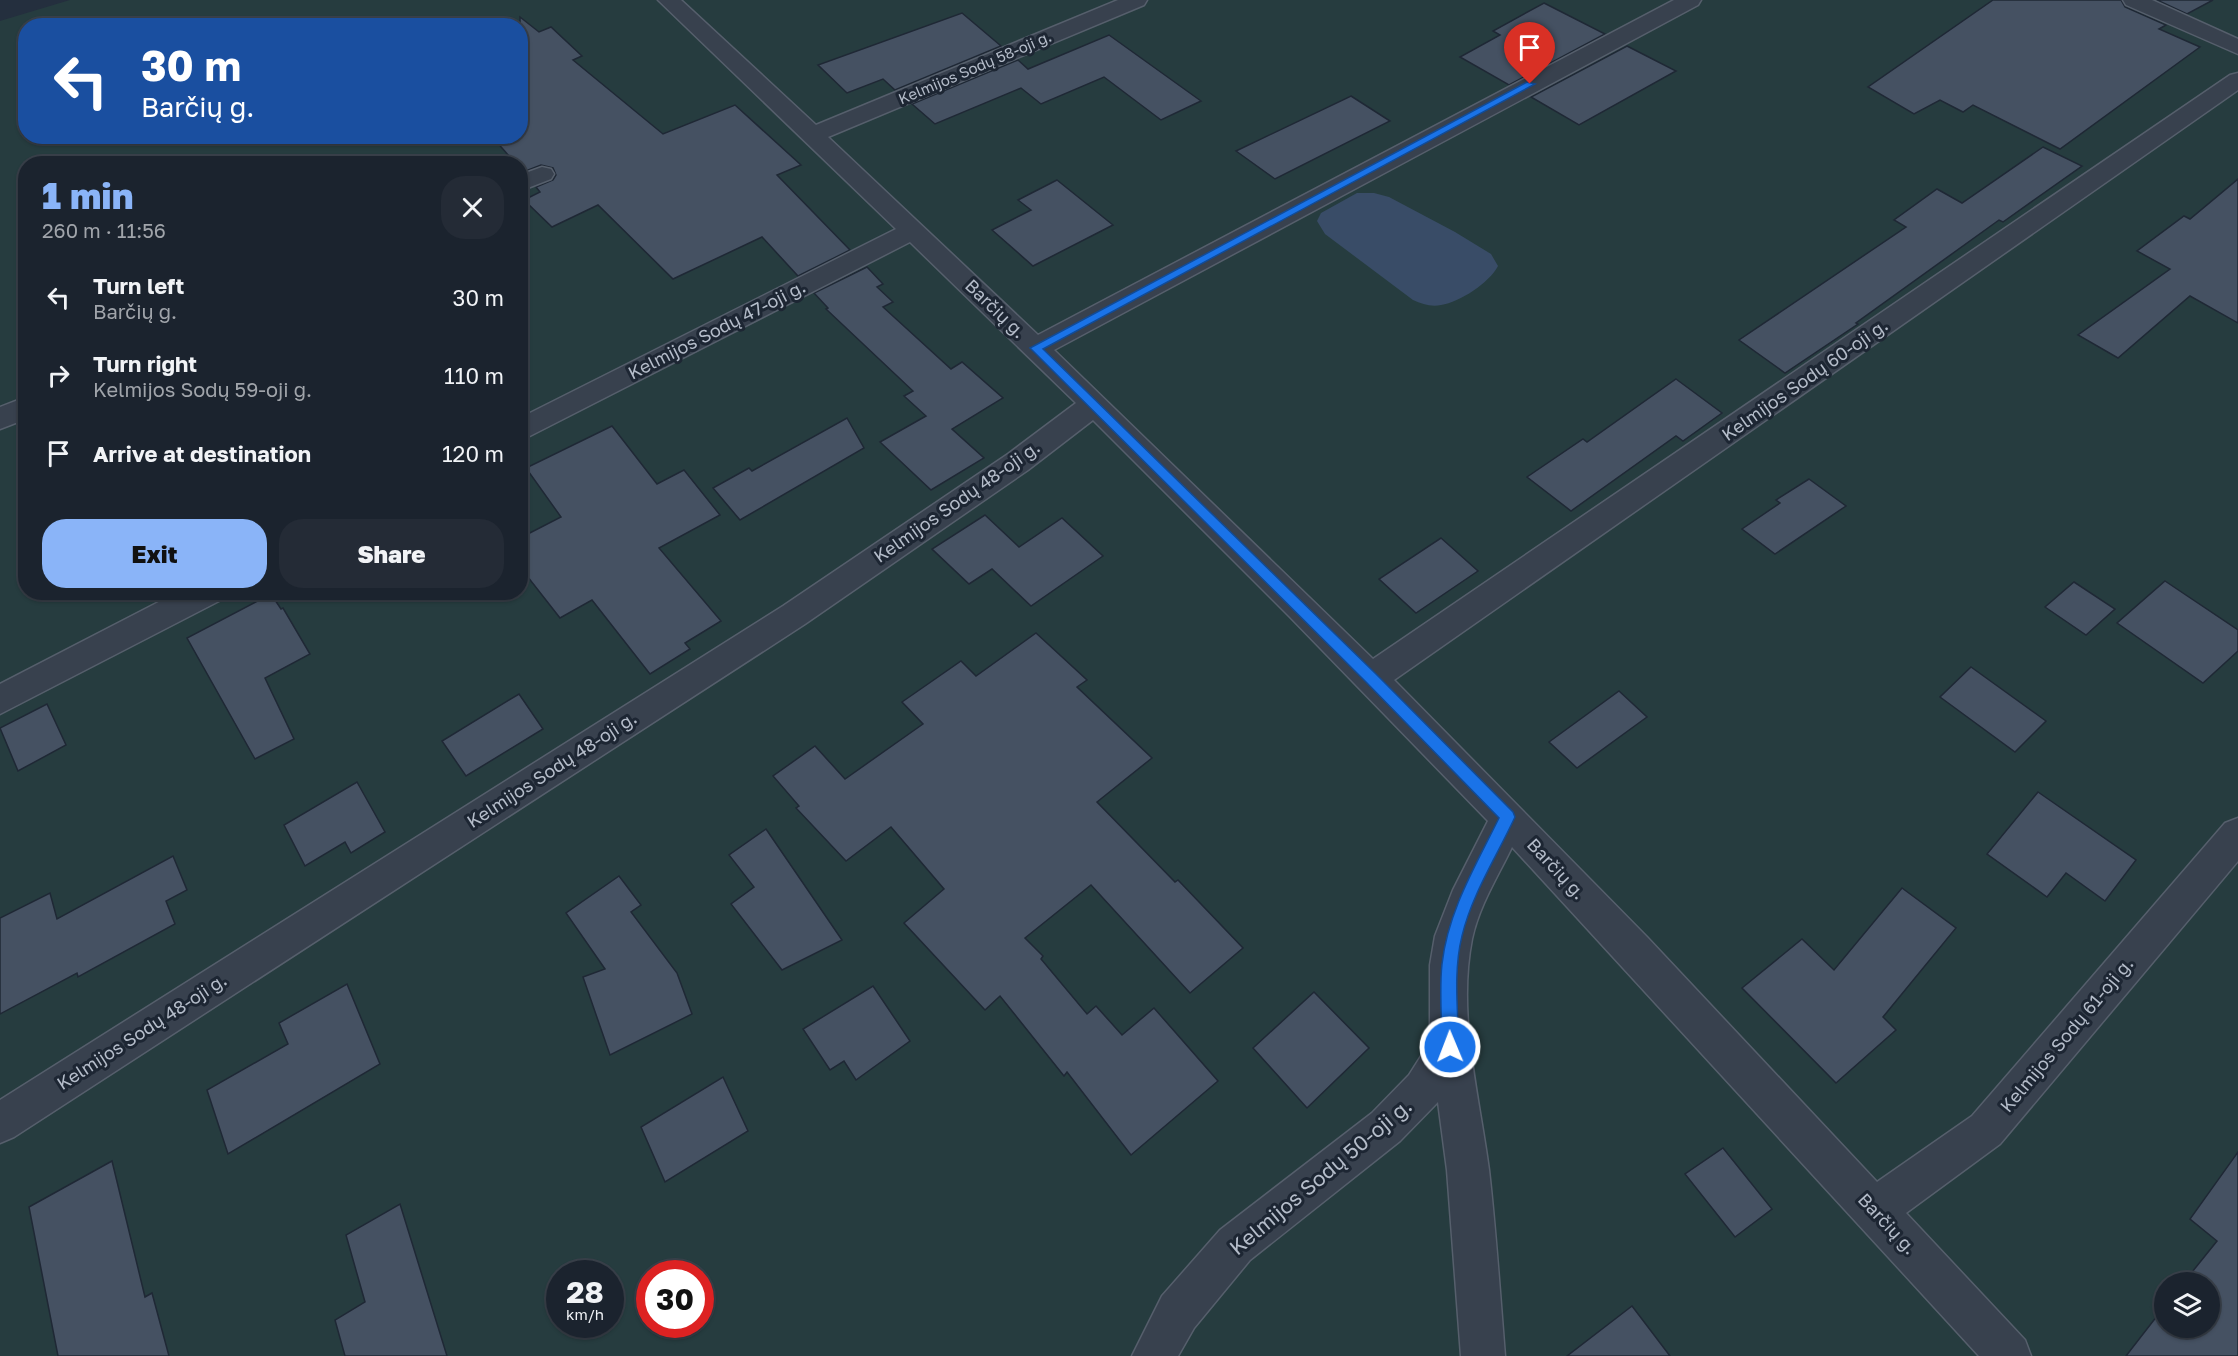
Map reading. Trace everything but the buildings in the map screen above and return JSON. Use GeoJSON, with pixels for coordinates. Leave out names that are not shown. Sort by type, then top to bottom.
{"type":"FeatureCollection","features":[{"type":"Feature","properties":{"kind":"street","name":"Barčių g."},"geometry":{"type":"LineString","coordinates":[[669,0],[1095,404],[1371,678],[1508,817],[2009,1356]]}},
{"type":"Feature","properties":{"kind":"street","name":"Kelmijos Sodų 58-oji g."},"geometry":{"type":"LineString","coordinates":[[813,135],[1136,0]]}},
{"type":"Feature","properties":{"kind":"street"},"geometry":{"type":"LineString","coordinates":[[1035,348],[1690,0]]}},
{"type":"Feature","properties":{"kind":"street"},"geometry":{"type":"LineString","coordinates":[[2134,0],[2238,47]]}},
{"type":"Feature","properties":{"kind":"street","name":"Kelmijos Sodų 60-oji g."},"geometry":{"type":"LineString","coordinates":[[1371,678],[2238,80]]}},
{"type":"Feature","properties":{"kind":"street","name":"Kelmijos Sodų 47-oji g."},"geometry":{"type":"LineString","coordinates":[[528,427],[914,230]]}},
{"type":"Feature","properties":{"kind":"street","name":"Kelmijos Sodų 48-oji g."},"geometry":{"type":"LineString","coordinates":[[0,1123],[794,615],[1018,462],[1095,404]]}},
{"type":"Feature","properties":{"kind":"street"},"geometry":{"type":"LineString","coordinates":[[0,419],[18,411]]}},
{"type":"Feature","properties":{"kind":"street"},"geometry":{"type":"LineString","coordinates":[[0,700],[193,600]]}},
{"type":"Feature","properties":{"kind":"street"},"geometry":{"type":"LineString","coordinates":[[1483,1356],[1468,1170],[1450,1047],[1449,965],[1454,936],[1466,902],[1508,817]]}},
{"type":"Feature","properties":{"kind":"street","name":"Kelmijos Sodų 61-oji g."},"geometry":{"type":"LineString","coordinates":[[1874,1210],[1986,1130],[2238,834]]}},
{"type":"Feature","properties":{"kind":"street","name":"Kelmijos Sodų 50-oji g."},"geometry":{"type":"LineString","coordinates":[[1154,1356],[1178,1312],[1235,1245],[1386,1127],[1423,1089],[1450,1047]]}},
{"type":"Feature","properties":{"kind":"green space"},"geometry":{"type":"Polygon","coordinates":[[[70,0],[2238,0],[2238,1356],[0,1356],[0,21],[70,0]]]}},
{"type":"Feature","properties":{"kind":"water"},"geometry":{"type":"Polygon","coordinates":[[[1357,193],[1374,193],[1389,197],[1491,254],[1498,266],[1481,285],[1457,300],[1434,306],[1413,300],[1325,234],[1317,221],[1321,213],[1357,193]]]}},
{"type":"Feature","properties":{"kind":"route"},"geometry":{"type":"LineString","coordinates":[[1450,1047],[1449,965],[1454,936],[1466,902],[1508,817],[1095,404],[1035,348],[1530,84]]}}]}
